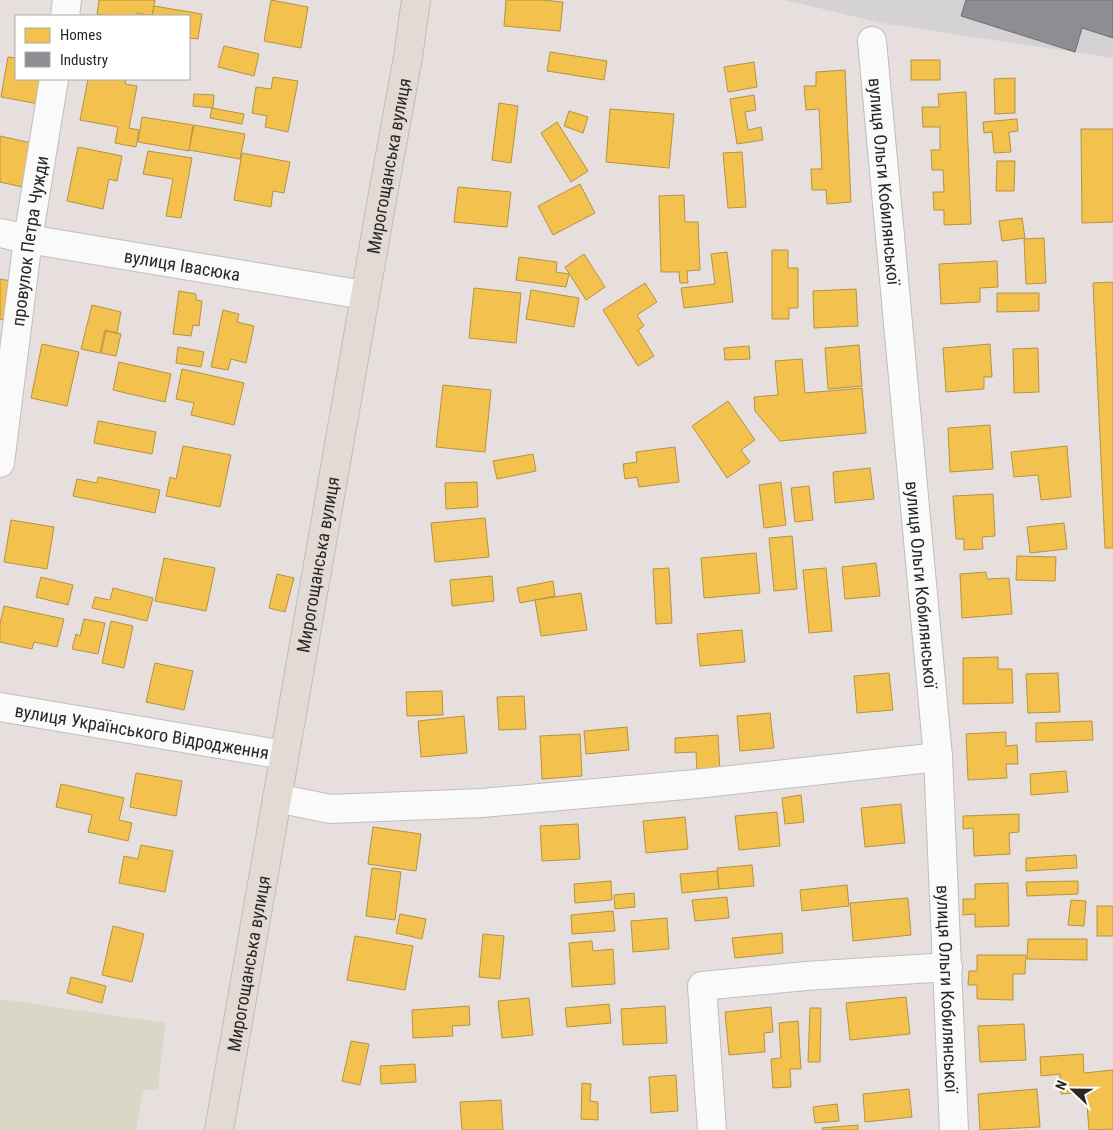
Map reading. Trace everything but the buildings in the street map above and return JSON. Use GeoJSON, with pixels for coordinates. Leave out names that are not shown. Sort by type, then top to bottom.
{"type":"FeatureCollection","features":[{"type":"Feature","properties":{"kind":"main road","name":"Мирогощанська вулиця"},"geometry":{"type":"LineString","coordinates":[[219,1130],[364,295],[408,57],[416,0]]}},
{"type":"Feature","properties":{"kind":"street"},"geometry":{"type":"LineString","coordinates":[[65,15],[67,0]]}},
{"type":"Feature","properties":{"kind":"street","name":"вулиця Ольги Кобилянської"},"geometry":{"type":"LineString","coordinates":[[872,40],[938,757],[954,1130]]}},
{"type":"Feature","properties":{"kind":"street","name":"провулок Петра Чужди"},"geometry":{"type":"LineString","coordinates":[[0,463],[28,239],[54,80]]}},
{"type":"Feature","properties":{"kind":"street","name":"вулиця Івасюка"},"geometry":{"type":"LineString","coordinates":[[0,233],[364,295]]}},
{"type":"Feature","properties":{"kind":"street","name":"вулиця Українського Відродження"},"geometry":{"type":"LineString","coordinates":[[0,707],[284,755]]}},
{"type":"Feature","properties":{"kind":"street"},"geometry":{"type":"LineString","coordinates":[[277,798],[330,809],[482,803],[696,784],[938,757]]}},
{"type":"Feature","properties":{"kind":"street"},"geometry":{"type":"LineString","coordinates":[[712,1130],[702,986],[806,976],[948,968]]}},
{"type":"Feature","properties":{"kind":"shaded area"},"geometry":{"type":"Polygon","coordinates":[[[785,0],[1113,0],[1113,58],[881,23],[785,0]]]}},
{"type":"Feature","properties":{"kind":"shaded area"},"geometry":{"type":"Polygon","coordinates":[[[0,999],[165,1023],[158,1090],[143,1090],[136,1130],[0,1130],[0,999]]]}}]}
